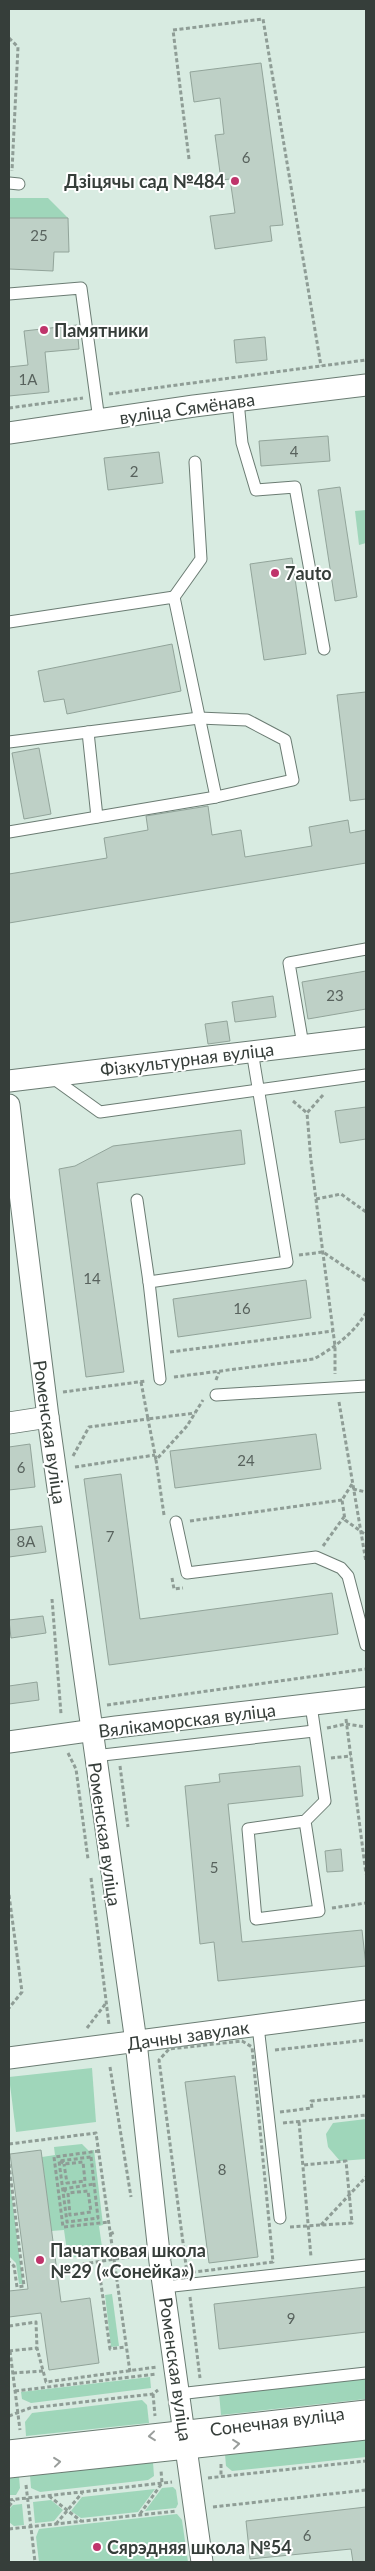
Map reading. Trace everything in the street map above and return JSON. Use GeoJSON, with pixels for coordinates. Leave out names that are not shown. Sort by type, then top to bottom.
{"type":"FeatureCollection","features":[{"type":"Feature","properties":{"kind":"street","name":"вуліца Сямёнава"},"geometry":{"type":"LineString","coordinates":[[9,433],[366,385]]}},
{"type":"Feature","properties":{"kind":"street","name":"Фізкультурная вуліца"},"geometry":{"type":"LineString","coordinates":[[9,1081],[366,1038]]}},
{"type":"Feature","properties":{"kind":"street","name":"Роменская вуліца"},"geometry":{"type":"LineString","coordinates":[[9,1105],[45,1396],[94,1756],[136,2042],[164,2287],[170,2390],[186,2440],[202,2562]]}},
{"type":"Feature","properties":{"kind":"street"},"geometry":{"type":"LineString","coordinates":[[9,1423],[48,1417]]}},
{"type":"Feature","properties":{"kind":"street","name":"Вялікаморская вуліца"},"geometry":{"type":"LineString","coordinates":[[9,1742],[366,1698]]}},
{"type":"Feature","properties":{"kind":"street","name":"Дачны завулак"},"geometry":{"type":"LineString","coordinates":[[9,2058],[366,2011]]}},
{"type":"Feature","properties":{"kind":"street","name":"Сонечная вуліца"},"geometry":{"type":"LineString","coordinates":[[9,2467],[366,2411]]}},
{"type":"Feature","properties":{"kind":"street","name":"Сонечная вуліца"},"geometry":{"type":"LineString","coordinates":[[15,2443],[186,2440],[366,2429]]}},
{"type":"Feature","properties":{"kind":"lane"},"geometry":{"type":"LineString","coordinates":[[9,294],[80,288],[99,420]]}},
{"type":"Feature","properties":{"kind":"lane"},"geometry":{"type":"LineString","coordinates":[[238,401],[242,443],[256,490],[295,487],[324,650]]}},
{"type":"Feature","properties":{"kind":"lane"},"geometry":{"type":"LineString","coordinates":[[9,622],[174,597],[201,559],[195,462]]}},
{"type":"Feature","properties":{"kind":"lane"},"geometry":{"type":"LineString","coordinates":[[174,597],[216,797]]}},
{"type":"Feature","properties":{"kind":"lane"},"geometry":{"type":"LineString","coordinates":[[9,742],[199,718],[247,720],[285,740],[293,780],[216,797],[9,832]]}},
{"type":"Feature","properties":{"kind":"lane"},"geometry":{"type":"LineString","coordinates":[[88,732],[97,817]]}},
{"type":"Feature","properties":{"kind":"lane"},"geometry":{"type":"LineString","coordinates":[[303,1045],[289,963],[366,949]]}},
{"type":"Feature","properties":{"kind":"lane"},"geometry":{"type":"LineString","coordinates":[[149,1282],[286,1262],[252,1052]]}},
{"type":"Feature","properties":{"kind":"lane"},"geometry":{"type":"LineString","coordinates":[[50,1076],[100,1112],[366,1074]]}},
{"type":"Feature","properties":{"kind":"lane"},"geometry":{"type":"LineString","coordinates":[[137,1200],[160,1379]]}},
{"type":"Feature","properties":{"kind":"lane"},"geometry":{"type":"LineString","coordinates":[[212,1392],[366,1386]]}},
{"type":"Feature","properties":{"kind":"lane"},"geometry":{"type":"LineString","coordinates":[[171,1523],[187,1573],[316,1557],[341,1568],[348,1576],[366,1645]]}},
{"type":"Feature","properties":{"kind":"lane"},"geometry":{"type":"LineString","coordinates":[[305,1821],[318,1911],[256,1918],[248,1828],[305,1821],[325,1801],[311,1705]]}},
{"type":"Feature","properties":{"kind":"lane"},"geometry":{"type":"LineString","coordinates":[[94,1756],[314,1731]]}},
{"type":"Feature","properties":{"kind":"lane"},"geometry":{"type":"LineString","coordinates":[[258,2026],[257,2053],[280,2223]]}},
{"type":"Feature","properties":{"kind":"lane"},"geometry":{"type":"LineString","coordinates":[[164,2287],[188,2278],[366,2265]]}},
{"type":"Feature","properties":{"kind":"lane"},"geometry":{"type":"LineString","coordinates":[[170,2390],[366,2373]]}},
{"type":"Feature","properties":{"kind":"path"},"geometry":{"type":"LineString","coordinates":[[189,159],[173,30],[263,19],[320,366]]}},
{"type":"Feature","properties":{"kind":"path"},"geometry":{"type":"LineString","coordinates":[[9,38],[18,46],[12,171],[9,170]]}},
{"type":"Feature","properties":{"kind":"path"},"geometry":{"type":"LineString","coordinates":[[9,408],[366,360]]}},
{"type":"Feature","properties":{"kind":"path"},"geometry":{"type":"LineString","coordinates":[[337,1078],[307,1113],[335,1346],[334,1378],[363,1554],[366,1562]]}},
{"type":"Feature","properties":{"kind":"path"},"geometry":{"type":"LineString","coordinates":[[316,1199],[341,1194],[366,1212]]}},
{"type":"Feature","properties":{"kind":"path"},"geometry":{"type":"LineString","coordinates":[[286,1257],[323,1252],[366,1280]]}},
{"type":"Feature","properties":{"kind":"path"},"geometry":{"type":"LineString","coordinates":[[45,1396],[160,1379],[314,1360],[355,1330],[366,1313]]}},
{"type":"Feature","properties":{"kind":"path"},"geometry":{"type":"LineString","coordinates":[[157,1354],[333,1331]]}},
{"type":"Feature","properties":{"kind":"path"},"geometry":{"type":"LineString","coordinates":[[156,1460],[212,1392],[220,1372]]}},
{"type":"Feature","properties":{"kind":"path"},"geometry":{"type":"LineString","coordinates":[[141,1382],[156,1460],[171,1523],[342,1500],[353,1486]]}},
{"type":"Feature","properties":{"kind":"path"},"geometry":{"type":"LineString","coordinates":[[71,1460],[89,1427],[195,1413]]}},
{"type":"Feature","properties":{"kind":"path"},"geometry":{"type":"LineString","coordinates":[[67,1468],[155,1455]]}},
{"type":"Feature","properties":{"kind":"path"},"geometry":{"type":"LineString","coordinates":[[353,1486],[366,1492]]}},
{"type":"Feature","properties":{"kind":"path"},"geometry":{"type":"LineString","coordinates":[[342,1500],[345,1520],[366,1535]]}},
{"type":"Feature","properties":{"kind":"path"},"geometry":{"type":"LineString","coordinates":[[316,1557],[344,1516]]}},
{"type":"Feature","properties":{"kind":"path"},"geometry":{"type":"LineString","coordinates":[[363,1554],[366,1549]]}},
{"type":"Feature","properties":{"kind":"path"},"geometry":{"type":"LineString","coordinates":[[171,1571],[174,1589],[192,1586]]}},
{"type":"Feature","properties":{"kind":"path"},"geometry":{"type":"LineString","coordinates":[[100,1706],[365,1668]]}},
{"type":"Feature","properties":{"kind":"path"},"geometry":{"type":"LineString","coordinates":[[342,1701],[364,1841],[366,1874]]}},
{"type":"Feature","properties":{"kind":"path"},"geometry":{"type":"LineString","coordinates":[[314,1731],[346,1724],[366,1727]]}},
{"type":"Feature","properties":{"kind":"path"},"geometry":{"type":"LineString","coordinates":[[67,1752],[76,1770],[89,1862]]}},
{"type":"Feature","properties":{"kind":"path"},"geometry":{"type":"LineString","coordinates":[[90,1871],[109,2025]]}},
{"type":"Feature","properties":{"kind":"path"},"geometry":{"type":"LineString","coordinates":[[9,1895],[22,1992],[9,2008]]}},
{"type":"Feature","properties":{"kind":"path"},"geometry":{"type":"LineString","coordinates":[[318,1911],[366,1903]]}},
{"type":"Feature","properties":{"kind":"path"},"geometry":{"type":"LineString","coordinates":[[87,2029],[106,2003],[129,2001]]}},
{"type":"Feature","properties":{"kind":"path"},"geometry":{"type":"LineString","coordinates":[[257,2053],[366,2040]]}},
{"type":"Feature","properties":{"kind":"path"},"geometry":{"type":"LineString","coordinates":[[188,2278],[273,2262],[257,2053],[242,2041],[169,2049],[159,2060],[201,2382],[206,2381]]}},
{"type":"Feature","properties":{"kind":"path"},"geometry":{"type":"LineString","coordinates":[[110,2067],[132,2199]]}},
{"type":"Feature","properties":{"kind":"path"},"geometry":{"type":"LineString","coordinates":[[366,2096],[311,2101],[312,2108],[279,2112],[280,2122],[299,2122],[366,2115]]}},
{"type":"Feature","properties":{"kind":"path"},"geometry":{"type":"LineString","coordinates":[[299,2122],[312,2257]]}},
{"type":"Feature","properties":{"kind":"path"},"geometry":{"type":"LineString","coordinates":[[9,2144],[96,2133],[130,2372]]}},
{"type":"Feature","properties":{"kind":"path"},"geometry":{"type":"LineString","coordinates":[[54,2157],[99,2151]]}},
{"type":"Feature","properties":{"kind":"path"},"geometry":{"type":"LineString","coordinates":[[54,2157],[64,2164],[83,2162],[86,2181],[67,2183],[62,2189]]}},
{"type":"Feature","properties":{"kind":"path"},"geometry":{"type":"LineString","coordinates":[[54,2157],[63,2227],[108,2222]]}},
{"type":"Feature","properties":{"kind":"path"},"geometry":{"type":"LineString","coordinates":[[59,2161],[91,2157],[98,2218],[101,2222]]}},
{"type":"Feature","properties":{"kind":"path"},"geometry":{"type":"LineString","coordinates":[[100,2158],[105,2159]]}},
{"type":"Feature","properties":{"kind":"path"},"geometry":{"type":"LineString","coordinates":[[59,2161],[67,2222]]}},
{"type":"Feature","properties":{"kind":"path"},"geometry":{"type":"LineString","coordinates":[[289,2228],[352,2223],[346,2161],[303,2165]]}},
{"type":"Feature","properties":{"kind":"path"},"geometry":{"type":"LineString","coordinates":[[9,2164],[24,2286],[17,2287],[14,2266],[9,2262]]}},
{"type":"Feature","properties":{"kind":"path"},"geometry":{"type":"LineString","coordinates":[[64,2164],[67,2183]]}},
{"type":"Feature","properties":{"kind":"path"},"geometry":{"type":"LineString","coordinates":[[321,2225],[366,2177]]}},
{"type":"Feature","properties":{"kind":"path"},"geometry":{"type":"LineString","coordinates":[[62,2189],[94,2184]]}},
{"type":"Feature","properties":{"kind":"path"},"geometry":{"type":"LineString","coordinates":[[62,2189],[68,2194],[70,2215],[67,2222]]}},
{"type":"Feature","properties":{"kind":"path"},"geometry":{"type":"LineString","coordinates":[[68,2194],[88,2191],[91,2212],[70,2215]]}},
{"type":"Feature","properties":{"kind":"path"},"geometry":{"type":"LineString","coordinates":[[67,2222],[98,2218]]}},
{"type":"Feature","properties":{"kind":"path"},"geometry":{"type":"LineString","coordinates":[[270,2229],[280,2223]]}},
{"type":"Feature","properties":{"kind":"path"},"geometry":{"type":"LineString","coordinates":[[110,2234],[115,2232]]}},
{"type":"Feature","properties":{"kind":"path"},"geometry":{"type":"LineString","coordinates":[[139,2246],[142,2265]]}},
{"type":"Feature","properties":{"kind":"path"},"geometry":{"type":"LineString","coordinates":[[70,2266],[141,2255]]}},
{"type":"Feature","properties":{"kind":"path"},"geometry":{"type":"LineString","coordinates":[[98,2262],[110,2349],[126,2347]]}},
{"type":"Feature","properties":{"kind":"path"},"geometry":{"type":"LineString","coordinates":[[9,2326],[36,2322],[37,2348],[46,2382],[160,2367]]}},
{"type":"Feature","properties":{"kind":"path"},"geometry":{"type":"LineString","coordinates":[[15,2443],[18,2413],[9,2351],[37,2348]]}},
{"type":"Feature","properties":{"kind":"path"},"geometry":{"type":"LineString","coordinates":[[9,2393],[161,2374],[158,2358]]}},
{"type":"Feature","properties":{"kind":"path"},"geometry":{"type":"LineString","coordinates":[[13,2373],[43,2371]]}},
{"type":"Feature","properties":{"kind":"path"},"geometry":{"type":"LineString","coordinates":[[9,2416],[30,2408],[153,2394],[170,2390]]}},
{"type":"Feature","properties":{"kind":"path"},"geometry":{"type":"LineString","coordinates":[[153,2394],[156,2422]]}},
{"type":"Feature","properties":{"kind":"path"},"geometry":{"type":"LineString","coordinates":[[203,2479],[366,2461]]}},
{"type":"Feature","properties":{"kind":"path"},"geometry":{"type":"LineString","coordinates":[[9,2500],[179,2482]]}},
{"type":"Feature","properties":{"kind":"path"},"geometry":{"type":"LineString","coordinates":[[139,2515],[162,2484]]}},
{"type":"Feature","properties":{"kind":"path"},"geometry":{"type":"LineString","coordinates":[[26,2485],[35,2562]]}},
{"type":"Feature","properties":{"kind":"path"},"geometry":{"type":"LineString","coordinates":[[56,2524],[82,2492]]}},
{"type":"Feature","properties":{"kind":"path"},"geometry":{"type":"LineString","coordinates":[[48,2496],[81,2521]]}},
{"type":"Feature","properties":{"kind":"path"},"geometry":{"type":"LineString","coordinates":[[9,2506],[14,2500]]}},
{"type":"Feature","properties":{"kind":"green space"},"geometry":{"type":"Polygon","coordinates":[[[9,198],[48,198],[68,218],[9,218],[9,198]]]}},
{"type":"Feature","properties":{"kind":"green space"},"geometry":{"type":"Polygon","coordinates":[[[366,510],[366,543],[359,545],[355,511],[366,510]]]}},
{"type":"Feature","properties":{"kind":"green space"},"geometry":{"type":"Polygon","coordinates":[[[92,2068],[96,2122],[16,2132],[9,2077],[92,2068]]]}},
{"type":"Feature","properties":{"kind":"green space"},"geometry":{"type":"Polygon","coordinates":[[[366,2119],[366,2159],[340,2161],[328,2147],[326,2134],[333,2123],[366,2119]]]}},
{"type":"Feature","properties":{"kind":"green space"},"geometry":{"type":"Polygon","coordinates":[[[82,2144],[89,2151],[94,2150],[103,2225],[99,2226],[102,2247],[92,2255],[68,2258],[64,2230],[51,2231],[42,2157],[55,2155],[54,2147],[82,2144]]]}},
{"type":"Feature","properties":{"kind":"green space"},"geometry":{"type":"Polygon","coordinates":[[[9,2175],[23,2284],[19,2284],[16,2263],[9,2256],[9,2175]]]}},
{"type":"Feature","properties":{"kind":"green space"},"geometry":{"type":"Polygon","coordinates":[[[112,2294],[119,2346],[111,2347],[105,2295],[112,2294]]]}},
{"type":"Feature","properties":{"kind":"green space"},"geometry":{"type":"Polygon","coordinates":[[[150,2377],[151,2388],[31,2403],[22,2399],[21,2392],[150,2377]]]}},
{"type":"Feature","properties":{"kind":"green space"},"geometry":{"type":"Polygon","coordinates":[[[366,2377],[366,2399],[221,2415],[219,2393],[366,2377]]]}},
{"type":"Feature","properties":{"kind":"green space"},"geometry":{"type":"Polygon","coordinates":[[[142,2400],[147,2405],[149,2423],[26,2436],[25,2422],[32,2413],[142,2400]]]}},
{"type":"Feature","properties":{"kind":"green space"},"geometry":{"type":"Polygon","coordinates":[[[366,2439],[366,2457],[232,2471],[226,2466],[225,2454],[366,2439]]]}},
{"type":"Feature","properties":{"kind":"green space"},"geometry":{"type":"Polygon","coordinates":[[[153,2462],[154,2476],[148,2480],[40,2492],[31,2488],[30,2475],[153,2462]]]}},
{"type":"Feature","properties":{"kind":"green space"},"geometry":{"type":"Polygon","coordinates":[[[19,2476],[20,2488],[16,2495],[9,2495],[9,2477],[19,2476]]]}},
{"type":"Feature","properties":{"kind":"green space"},"geometry":{"type":"Polygon","coordinates":[[[173,2487],[176,2490],[178,2504],[176,2508],[145,2511],[162,2488],[173,2487]]]}},
{"type":"Feature","properties":{"kind":"green space"},"geometry":{"type":"Polygon","coordinates":[[[155,2489],[138,2512],[81,2518],[71,2511],[82,2497],[155,2489]]]}},
{"type":"Feature","properties":{"kind":"green space"},"geometry":{"type":"Polygon","coordinates":[[[51,2500],[63,2510],[54,2521],[35,2523],[33,2502],[51,2500]]]}},
{"type":"Feature","properties":{"kind":"green space"},"geometry":{"type":"Polygon","coordinates":[[[22,2504],[24,2525],[14,2526],[9,2522],[9,2509],[13,2505],[22,2504]]]}},
{"type":"Feature","properties":{"kind":"green space","name":"Сярэдняя школа №54"},"geometry":{"type":"Polygon","coordinates":[[[177,2514],[182,2520],[188,2562],[39,2562],[36,2537],[39,2529],[177,2514]]]}},
{"type":"Feature","properties":{"kind":"building"},"geometry":{"type":"Polygon","coordinates":[[[261,63],[283,225],[270,226],[272,241],[215,249],[210,216],[235,213],[230,179],[221,180],[215,135],[224,134],[220,98],[194,102],[190,72],[261,63]]]}},
{"type":"Feature","properties":{"kind":"building"},"geometry":{"type":"Polygon","coordinates":[[[9,218],[68,218],[69,252],[54,252],[53,271],[9,269],[9,218]]]}},
{"type":"Feature","properties":{"kind":"building"},"geometry":{"type":"Polygon","coordinates":[[[77,325],[79,349],[45,352],[49,392],[9,396],[9,367],[28,365],[24,331],[77,325]]]}},
{"type":"Feature","properties":{"kind":"building"},"geometry":{"type":"Polygon","coordinates":[[[265,337],[267,360],[236,363],[234,340],[265,337]]]}},
{"type":"Feature","properties":{"kind":"building"},"geometry":{"type":"Polygon","coordinates":[[[328,436],[330,461],[261,466],[259,441],[328,436]]]}},
{"type":"Feature","properties":{"kind":"building"},"geometry":{"type":"Polygon","coordinates":[[[159,452],[163,483],[108,490],[104,458],[159,452]]]}},
{"type":"Feature","properties":{"kind":"building"},"geometry":{"type":"Polygon","coordinates":[[[340,487],[357,597],[335,601],[318,490],[340,487]]]}},
{"type":"Feature","properties":{"kind":"building"},"geometry":{"type":"Polygon","coordinates":[[[292,558],[306,654],[264,660],[250,564],[292,558]]]}},
{"type":"Feature","properties":{"kind":"building"},"geometry":{"type":"Polygon","coordinates":[[[172,644],[181,691],[67,714],[64,699],[44,702],[38,671],[172,644]]]}},
{"type":"Feature","properties":{"kind":"building"},"geometry":{"type":"Polygon","coordinates":[[[366,692],[366,799],[350,801],[337,695],[366,692]]]}},
{"type":"Feature","properties":{"kind":"building"},"geometry":{"type":"Polygon","coordinates":[[[39,748],[51,814],[24,819],[12,753],[39,748]]]}},
{"type":"Feature","properties":{"kind":"building"},"geometry":{"type":"Polygon","coordinates":[[[208,806],[212,835],[241,830],[245,857],[312,846],[309,827],[348,820],[350,833],[366,830],[366,863],[9,923],[9,874],[107,858],[104,838],[148,830],[146,816],[208,806]]]}},
{"type":"Feature","properties":{"kind":"building"},"geometry":{"type":"Polygon","coordinates":[[[366,971],[366,1009],[308,1019],[302,982],[366,971]]]}},
{"type":"Feature","properties":{"kind":"building"},"geometry":{"type":"Polygon","coordinates":[[[273,996],[276,1017],[235,1022],[232,1002],[273,996]]]}},
{"type":"Feature","properties":{"kind":"building"},"geometry":{"type":"Polygon","coordinates":[[[227,1021],[230,1041],[208,1044],[205,1024],[227,1021]]]}},
{"type":"Feature","properties":{"kind":"building"},"geometry":{"type":"Polygon","coordinates":[[[366,1107],[366,1139],[340,1143],[335,1111],[366,1107]]]}},
{"type":"Feature","properties":{"kind":"building"},"geometry":{"type":"Polygon","coordinates":[[[241,1130],[245,1164],[97,1183],[124,1372],[86,1377],[59,1169],[75,1166],[113,1146],[241,1130]]]}},
{"type":"Feature","properties":{"kind":"building"},"geometry":{"type":"Polygon","coordinates":[[[306,1280],[311,1318],[178,1337],[173,1299],[306,1280]]]}},
{"type":"Feature","properties":{"kind":"building"},"geometry":{"type":"Polygon","coordinates":[[[316,1434],[321,1469],[175,1488],[170,1451],[316,1434]]]}},
{"type":"Feature","properties":{"kind":"building"},"geometry":{"type":"Polygon","coordinates":[[[30,1444],[35,1487],[9,1490],[9,1447],[30,1444]]]}},
{"type":"Feature","properties":{"kind":"building"},"geometry":{"type":"Polygon","coordinates":[[[121,1474],[140,1619],[332,1593],[338,1634],[109,1665],[84,1479],[121,1474]]]}},
{"type":"Feature","properties":{"kind":"building"},"geometry":{"type":"Polygon","coordinates":[[[42,1526],[46,1552],[9,1557],[9,1530],[42,1526]]]}},
{"type":"Feature","properties":{"kind":"building"},"geometry":{"type":"Polygon","coordinates":[[[43,1616],[46,1633],[11,1638],[9,1620],[43,1616]]]}},
{"type":"Feature","properties":{"kind":"building"},"geometry":{"type":"Polygon","coordinates":[[[37,1682],[39,1700],[9,1704],[9,1686],[37,1682]]]}},
{"type":"Feature","properties":{"kind":"building"},"geometry":{"type":"Polygon","coordinates":[[[300,1766],[303,1796],[228,1804],[242,1942],[362,1930],[366,1966],[218,1981],[214,1942],[200,1944],[185,1786],[220,1782],[219,1774],[300,1766]]]}},
{"type":"Feature","properties":{"kind":"building"},"geometry":{"type":"Polygon","coordinates":[[[341,1849],[343,1871],[327,1872],[325,1851],[341,1849]]]}},
{"type":"Feature","properties":{"kind":"building"},"geometry":{"type":"Polygon","coordinates":[[[235,2076],[258,2257],[209,2263],[185,2082],[235,2076]]]}},
{"type":"Feature","properties":{"kind":"building","name":"Пачатковая школа №29 («Сонейка»)"},"geometry":{"type":"Polygon","coordinates":[[[41,2150],[61,2302],[90,2298],[99,2363],[49,2370],[41,2313],[9,2317],[9,2291],[28,2289],[10,2154],[41,2150]]]}},
{"type":"Feature","properties":{"kind":"building"},"geometry":{"type":"Polygon","coordinates":[[[366,2287],[366,2332],[219,2349],[214,2304],[366,2287]]]}},
{"type":"Feature","properties":{"kind":"building"},"geometry":{"type":"Polygon","coordinates":[[[366,2507],[366,2562],[353,2562],[351,2549],[250,2559],[246,2521],[366,2507]]]}},
{"type":"Feature","properties":{"kind":"place","name":"Дзіцячы сад №484"},"geometry":{"type":"Point","coordinates":[235,181]}},
{"type":"Feature","properties":{"kind":"place","name":"Памятники"},"geometry":{"type":"Point","coordinates":[44,330]}},
{"type":"Feature","properties":{"kind":"place","name":"7auto"},"geometry":{"type":"Point","coordinates":[275,573]}},
{"type":"Feature","properties":{"kind":"place","name":"Пачатковая школа №29 («Сонейка»)"},"geometry":{"type":"Point","coordinates":[40,2260]}},
{"type":"Feature","properties":{"kind":"place","name":"Сярэдняя школа №54"},"geometry":{"type":"Point","coordinates":[97,2547]}}]}
